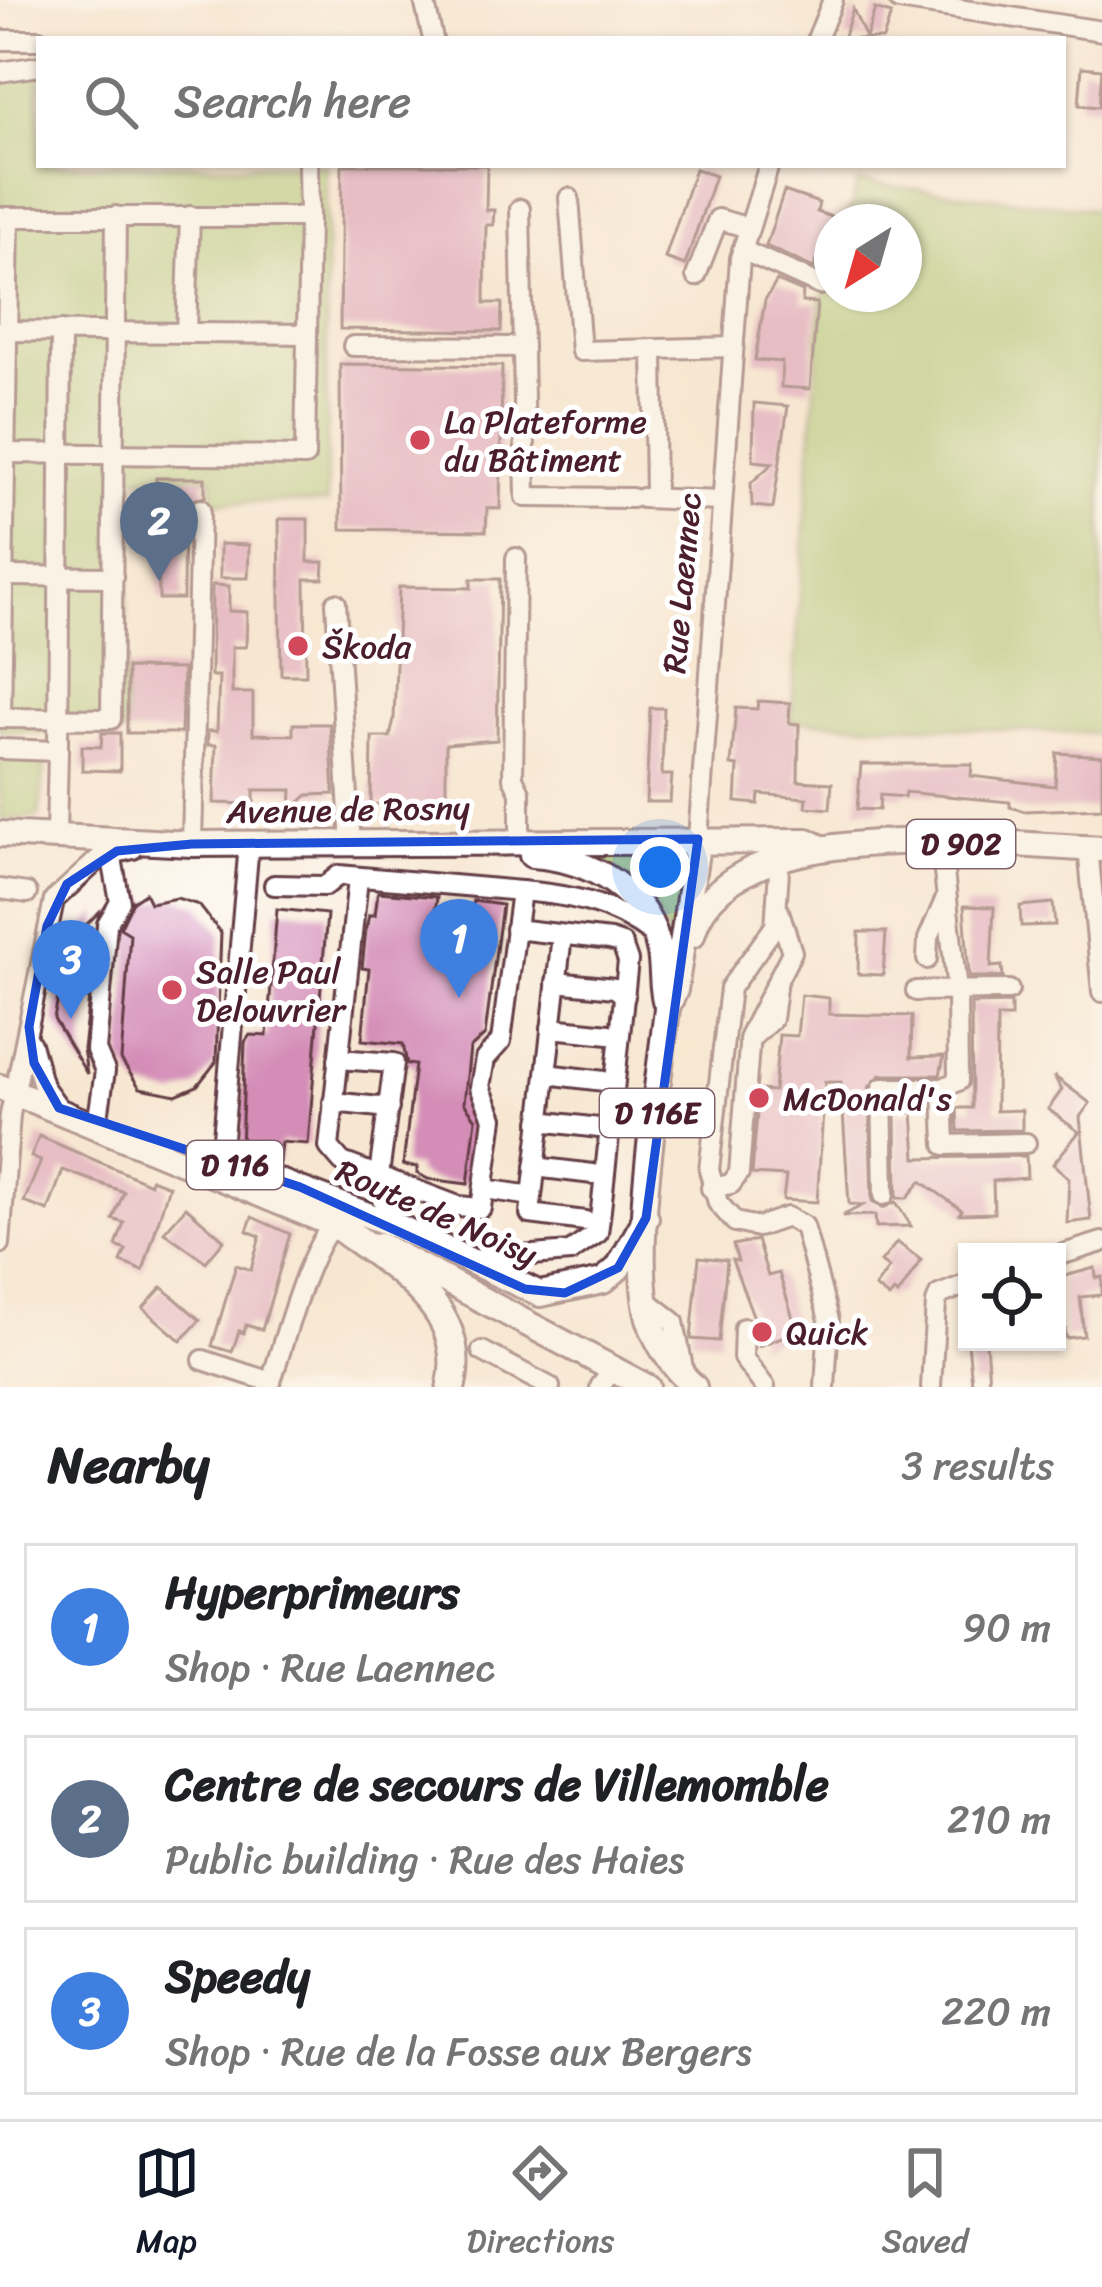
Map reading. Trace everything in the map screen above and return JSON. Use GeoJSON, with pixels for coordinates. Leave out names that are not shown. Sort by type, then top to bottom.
{"type":"FeatureCollection","features":[{"type":"Feature","properties":{"kind":"highway"},"geometry":{"type":"LineString","coordinates":[[333,1222],[426,1293],[451,1334],[456,1367],[451,1387]]}},
{"type":"Feature","properties":{"kind":"main road","name":"Avenue de Rosny"},"geometry":{"type":"LineString","coordinates":[[0,834],[192,844],[698,839]]}},
{"type":"Feature","properties":{"kind":"main road","name":"D 902"},"geometry":{"type":"LineString","coordinates":[[698,839],[807,841],[819,847]]}},
{"type":"Feature","properties":{"kind":"main road"},"geometry":{"type":"LineString","coordinates":[[698,839],[722,860],[747,869]]}},
{"type":"Feature","properties":{"kind":"main road","name":"Rue Laennec"},"geometry":{"type":"LineString","coordinates":[[667,1009],[675,989],[698,839]]}},
{"type":"Feature","properties":{"kind":"main road","name":"D 902"},"geometry":{"type":"LineString","coordinates":[[747,869],[819,847],[941,844],[1095,849]]}},
{"type":"Feature","properties":{"kind":"main road","name":"Rue Laennec"},"geometry":{"type":"LineString","coordinates":[[442,845],[554,856],[600,870],[637,904],[656,937],[667,1009],[646,1218],[646,1300],[657,1341],[690,1382]]}},
{"type":"Feature","properties":{"kind":"main road","name":"Rue Laennec"},"geometry":{"type":"LineString","coordinates":[[667,1009],[683,990],[696,922],[724,884],[747,869]]}},
{"type":"Feature","properties":{"kind":"main road","name":"Route de Noisy"},"geometry":{"type":"LineString","coordinates":[[9,1090],[333,1222]]}},
{"type":"Feature","properties":{"kind":"main road","name":"Route de Noisy"},"geometry":{"type":"LineString","coordinates":[[101,1126],[127,1124],[364,1213],[541,1294],[589,1287],[618,1268],[646,1218]]}},
{"type":"Feature","properties":{"kind":"main road","name":"D 116"},"geometry":{"type":"LineString","coordinates":[[333,1222],[607,1377],[647,1387]]}},
{"type":"Feature","properties":{"kind":"street"},"geometry":{"type":"LineString","coordinates":[[424,0],[432,36]]}},
{"type":"Feature","properties":{"kind":"street"},"geometry":{"type":"LineString","coordinates":[[818,36],[832,0]]}},
{"type":"Feature","properties":{"kind":"street"},"geometry":{"type":"LineString","coordinates":[[899,0],[1102,31]]}},
{"type":"Feature","properties":{"kind":"street"},"geometry":{"type":"LineString","coordinates":[[0,40],[36,40]]}},
{"type":"Feature","properties":{"kind":"street"},"geometry":{"type":"LineString","coordinates":[[0,72],[36,66]]}},
{"type":"Feature","properties":{"kind":"street"},"geometry":{"type":"LineString","coordinates":[[2,453],[304,457],[308,168]]}},
{"type":"Feature","properties":{"kind":"street","name":"Rue Laennec"},"geometry":{"type":"LineString","coordinates":[[698,839],[742,250],[768,168]]}},
{"type":"Feature","properties":{"kind":"street"},"geometry":{"type":"LineString","coordinates":[[569,198],[580,351],[733,347]]}},
{"type":"Feature","properties":{"kind":"street"},"geometry":{"type":"LineString","coordinates":[[520,209],[526,497],[632,504],[655,498],[721,501]]}},
{"type":"Feature","properties":{"kind":"street"},"geometry":{"type":"LineString","coordinates":[[116,216],[111,719],[0,718],[4,217],[116,216],[190,216],[309,217]]}},
{"type":"Feature","properties":{"kind":"street"},"geometry":{"type":"LineString","coordinates":[[186,332],[190,216]]}},
{"type":"Feature","properties":{"kind":"street"},"geometry":{"type":"LineString","coordinates":[[696,276],[718,219],[749,229]]}},
{"type":"Feature","properties":{"kind":"street"},"geometry":{"type":"LineString","coordinates":[[742,250],[814,282]]}},
{"type":"Feature","properties":{"kind":"street"},"geometry":{"type":"LineString","coordinates":[[3,331],[307,334]]}},
{"type":"Feature","properties":{"kind":"street"},"geometry":{"type":"LineString","coordinates":[[56,834],[61,331]]}},
{"type":"Feature","properties":{"kind":"street"},"geometry":{"type":"LineString","coordinates":[[353,346],[523,347]]}},
{"type":"Feature","properties":{"kind":"street"},"geometry":{"type":"LineString","coordinates":[[653,350],[655,498]]}},
{"type":"Feature","properties":{"kind":"street"},"geometry":{"type":"LineString","coordinates":[[0,1244],[9,1090],[29,1027],[54,900],[86,866],[111,853],[192,844],[200,509]]}},
{"type":"Feature","properties":{"kind":"street"},"geometry":{"type":"LineString","coordinates":[[516,558],[513,778],[520,792],[520,842]]}},
{"type":"Feature","properties":{"kind":"street"},"geometry":{"type":"LineString","coordinates":[[4,576],[113,577]]}},
{"type":"Feature","properties":{"kind":"street"},"geometry":{"type":"LineString","coordinates":[[336,603],[351,845]]}},
{"type":"Feature","properties":{"kind":"street"},"geometry":{"type":"LineString","coordinates":[[0,749],[58,751]]}},
{"type":"Feature","properties":{"kind":"street"},"geometry":{"type":"LineString","coordinates":[[221,1160],[249,844]]}},
{"type":"Feature","properties":{"kind":"street"},"geometry":{"type":"LineString","coordinates":[[884,1195],[882,1088],[943,1088],[958,1082],[957,991],[941,844]]}},
{"type":"Feature","properties":{"kind":"street"},"geometry":{"type":"LineString","coordinates":[[1095,849],[1102,992]]}},
{"type":"Feature","properties":{"kind":"street"},"geometry":{"type":"LineString","coordinates":[[101,1126],[105,1071],[96,1050],[107,924],[119,902],[111,853]]}},
{"type":"Feature","properties":{"kind":"street"},"geometry":{"type":"LineString","coordinates":[[780,857],[778,910],[770,937],[730,988],[711,1188],[718,1203],[745,1227],[787,1217],[804,1226],[830,1320],[825,1387]]}},
{"type":"Feature","properties":{"kind":"street"},"geometry":{"type":"LineString","coordinates":[[274,886],[325,886],[339,875],[412,878],[480,891],[587,899],[625,913],[656,937]]}},
{"type":"Feature","properties":{"kind":"street"},"geometry":{"type":"LineString","coordinates":[[358,879],[328,1147],[342,1162],[458,1206],[481,1208],[493,1118],[480,1087],[485,1059],[501,1041],[521,891]]}},
{"type":"Feature","properties":{"kind":"street"},"geometry":{"type":"LineString","coordinates":[[0,890],[27,893]]}},
{"type":"Feature","properties":{"kind":"street"},"geometry":{"type":"LineString","coordinates":[[927,959],[928,939],[945,900]]}},
{"type":"Feature","properties":{"kind":"street"},"geometry":{"type":"LineString","coordinates":[[711,1188],[731,1184],[739,1173],[749,1040],[755,1015],[776,988],[792,952],[778,910]]}},
{"type":"Feature","properties":{"kind":"street"},"geometry":{"type":"LineString","coordinates":[[465,1260],[570,1252],[598,1233],[628,962],[622,944],[515,929]]}},
{"type":"Feature","properties":{"kind":"street"},"geometry":{"type":"LineString","coordinates":[[562,935],[530,1214],[585,1221]]}},
{"type":"Feature","properties":{"kind":"street"},"geometry":{"type":"LineString","coordinates":[[556,982],[614,988],[625,996]]}},
{"type":"Feature","properties":{"kind":"street"},"geometry":{"type":"LineString","coordinates":[[916,991],[1009,990]]}},
{"type":"Feature","properties":{"kind":"street"},"geometry":{"type":"LineString","coordinates":[[29,1027],[34,1063],[59,1108]]}},
{"type":"Feature","properties":{"kind":"street"},"geometry":{"type":"LineString","coordinates":[[551,1028],[609,1034]]}},
{"type":"Feature","properties":{"kind":"street"},"geometry":{"type":"LineString","coordinates":[[338,1058],[394,1063],[377,1190],[397,1226]]}},
{"type":"Feature","properties":{"kind":"street"},"geometry":{"type":"LineString","coordinates":[[721,1068],[747,1070]]}},
{"type":"Feature","properties":{"kind":"street"},"geometry":{"type":"LineString","coordinates":[[546,1074],[604,1081]]}},
{"type":"Feature","properties":{"kind":"street"},"geometry":{"type":"LineString","coordinates":[[943,1088],[945,1145],[1026,1143]]}},
{"type":"Feature","properties":{"kind":"street"},"geometry":{"type":"LineString","coordinates":[[333,1102],[389,1108]]}},
{"type":"Feature","properties":{"kind":"street"},"geometry":{"type":"LineString","coordinates":[[540,1121],[599,1127]]}},
{"type":"Feature","properties":{"kind":"street"},"geometry":{"type":"LineString","coordinates":[[535,1167],[592,1174]]}},
{"type":"Feature","properties":{"kind":"street"},"geometry":{"type":"LineString","coordinates":[[484,1189],[532,1196]]}},
{"type":"Feature","properties":{"kind":"street"},"geometry":{"type":"LineString","coordinates":[[203,1360],[270,1384],[311,1266],[333,1222],[364,1213]]}},
{"type":"Feature","properties":{"kind":"street"},"geometry":{"type":"LineString","coordinates":[[1066,1253],[1102,1242]]}},
{"type":"Feature","properties":{"kind":"street"},"geometry":{"type":"LineString","coordinates":[[931,1387],[936,1304],[940,1294],[958,1287]]}},
{"type":"Feature","properties":{"kind":"street"},"geometry":{"type":"LineString","coordinates":[[744,1328],[748,1370],[765,1387]]}},
{"type":"Feature","properties":{"kind":"street"},"geometry":{"type":"LineString","coordinates":[[482,1351],[550,1387]]}},
{"type":"Feature","properties":{"kind":"highlighted area"},"geometry":{"type":"Polygon","coordinates":[[[698,839],[646,1218],[618,1268],[565,1293],[525,1289],[300,1187],[59,1108],[34,1063],[29,1027],[47,926],[67,884],[117,851],[192,844],[698,839]]]}},
{"type":"Feature","properties":{"kind":"green space"},"geometry":{"type":"Polygon","coordinates":[[[0,66],[36,66],[36,168],[326,168],[327,503],[212,502],[212,478],[129,478],[125,733],[0,732],[0,66]]]}},
{"type":"Feature","properties":{"kind":"green space"},"geometry":{"type":"Polygon","coordinates":[[[858,182],[1102,210],[1102,734],[791,721],[820,312],[922,312],[922,204],[851,204],[858,182]]]}},
{"type":"Feature","properties":{"kind":"green space"},"geometry":{"type":"Polygon","coordinates":[[[0,756],[36,758],[45,766],[39,817],[0,820],[0,756]]]}},
{"type":"Feature","properties":{"kind":"green space"},"geometry":{"type":"Polygon","coordinates":[[[691,849],[674,946],[645,892],[594,854],[691,849]]]}},
{"type":"Feature","properties":{"kind":"building"},"geometry":{"type":"Polygon","coordinates":[[[853,9],[865,36],[844,36],[853,9]]]}},
{"type":"Feature","properties":{"kind":"building"},"geometry":{"type":"Polygon","coordinates":[[[875,9],[891,14],[884,36],[867,36],[875,9]]]}},
{"type":"Feature","properties":{"kind":"building"},"geometry":{"type":"Polygon","coordinates":[[[1082,67],[1102,69],[1099,107],[1079,105],[1082,67]]]}},
{"type":"Feature","properties":{"kind":"building"},"geometry":{"type":"Polygon","coordinates":[[[342,168],[487,168],[486,210],[494,210],[493,225],[486,225],[485,303],[502,303],[501,331],[340,329],[342,168]]]}},
{"type":"Feature","properties":{"kind":"building"},"geometry":{"type":"Polygon","coordinates":[[[695,169],[715,176],[685,265],[665,258],[695,169]]]}},
{"type":"Feature","properties":{"kind":"building"},"geometry":{"type":"Polygon","coordinates":[[[784,191],[819,203],[814,204],[814,268],[766,246],[784,191]]]}},
{"type":"Feature","properties":{"kind":"building"},"geometry":{"type":"Polygon","coordinates":[[[777,281],[803,292],[802,302],[814,303],[810,389],[781,387],[782,362],[755,360],[765,300],[777,281]]]}},
{"type":"Feature","properties":{"kind":"building"},"geometry":{"type":"Polygon","coordinates":[[[340,364],[502,366],[500,509],[487,508],[486,531],[341,529],[340,364]]]}},
{"type":"Feature","properties":{"kind":"building"},"geometry":{"type":"Polygon","coordinates":[[[754,403],[788,406],[773,508],[752,506],[751,483],[773,463],[753,461],[754,403]]]}},
{"type":"Feature","properties":{"kind":"building"},"geometry":{"type":"Polygon","coordinates":[[[156,478],[205,478],[205,497],[184,503],[183,599],[159,599],[156,478]]]}},
{"type":"Feature","properties":{"kind":"building"},"geometry":{"type":"Polygon","coordinates":[[[279,519],[308,519],[308,562],[324,562],[323,579],[305,579],[306,675],[281,675],[279,519]]]}},
{"type":"Feature","properties":{"kind":"building"},"geometry":{"type":"Polygon","coordinates":[[[220,544],[249,545],[248,578],[220,578],[220,544]]]}},
{"type":"Feature","properties":{"kind":"building"},"geometry":{"type":"Polygon","coordinates":[[[471,579],[500,579],[497,740],[446,744],[446,806],[371,804],[372,737],[390,737],[394,719],[399,587],[471,588],[471,579]]]}},
{"type":"Feature","properties":{"kind":"building"},"geometry":{"type":"Polygon","coordinates":[[[212,585],[229,586],[229,611],[247,612],[246,647],[232,647],[232,693],[253,693],[253,734],[293,735],[293,724],[330,724],[334,794],[308,795],[291,810],[292,790],[254,790],[254,804],[214,803],[216,745],[208,745],[208,731],[217,731],[219,676],[211,676],[212,585]]]}},
{"type":"Feature","properties":{"kind":"building"},"geometry":{"type":"Polygon","coordinates":[[[127,668],[183,669],[181,733],[127,733],[127,668]]]}},
{"type":"Feature","properties":{"kind":"building"},"geometry":{"type":"Polygon","coordinates":[[[758,701],[790,703],[789,723],[799,724],[798,781],[832,783],[830,809],[806,807],[807,798],[759,794],[758,804],[736,802],[738,766],[731,765],[736,708],[757,709],[758,701]]]}},
{"type":"Feature","properties":{"kind":"building"},"geometry":{"type":"Polygon","coordinates":[[[650,708],[664,708],[662,775],[672,775],[670,802],[646,802],[650,708]]]}},
{"type":"Feature","properties":{"kind":"building"},"geometry":{"type":"Polygon","coordinates":[[[102,733],[120,733],[120,771],[82,770],[82,746],[101,747],[102,733]]]}},
{"type":"Feature","properties":{"kind":"building"},"geometry":{"type":"Polygon","coordinates":[[[1057,753],[1102,756],[1102,808],[1024,811],[1010,807],[1010,802],[905,792],[904,797],[880,795],[879,810],[857,809],[861,764],[972,764],[971,776],[1055,786],[1057,753]]]}},
{"type":"Feature","properties":{"kind":"building"},"geometry":{"type":"Polygon","coordinates":[[[378,892],[437,897],[431,943],[443,949],[463,951],[473,901],[502,905],[485,1035],[470,1048],[464,1103],[476,1119],[468,1184],[428,1179],[417,1173],[417,1167],[403,1165],[415,1065],[407,1064],[403,1044],[362,1040],[369,969],[362,968],[366,929],[369,915],[375,915],[378,892]]]}},
{"type":"Feature","properties":{"kind":"building","name":"Salle Paul Delouvrier"},"geometry":{"type":"Polygon","coordinates":[[[145,893],[150,903],[177,898],[199,905],[221,933],[216,1062],[197,1086],[176,1095],[140,1088],[121,1060],[130,934],[120,928],[133,901],[145,893]]]}},
{"type":"Feature","properties":{"kind":"building"},"geometry":{"type":"Polygon","coordinates":[[[1053,903],[1055,925],[1021,926],[1020,906],[1053,903]]]}},
{"type":"Feature","properties":{"kind":"building"},"geometry":{"type":"Polygon","coordinates":[[[964,906],[994,907],[991,967],[1002,966],[1003,977],[969,977],[964,906]]]}},
{"type":"Feature","properties":{"kind":"building"},"geometry":{"type":"Polygon","coordinates":[[[277,909],[327,914],[308,1144],[281,1142],[279,1162],[241,1149],[245,1042],[250,1035],[267,1036],[277,909]]]}},
{"type":"Feature","properties":{"kind":"building"},"geometry":{"type":"Polygon","coordinates":[[[99,912],[83,1049],[87,1074],[54,1019],[69,942],[99,912]]]}},
{"type":"Feature","properties":{"kind":"building"},"geometry":{"type":"Polygon","coordinates":[[[859,932],[886,932],[883,975],[858,974],[859,932]]]}},
{"type":"Feature","properties":{"kind":"building"},"geometry":{"type":"Polygon","coordinates":[[[801,995],[829,998],[829,1014],[912,1016],[911,1057],[944,1056],[940,1075],[881,1075],[869,1087],[872,1201],[883,1208],[896,1202],[911,1226],[876,1227],[875,1215],[842,1216],[863,1205],[849,1204],[841,1082],[825,1082],[817,1202],[783,1200],[786,1176],[752,1174],[759,1090],[774,1091],[779,1035],[797,1036],[801,995]]]}},
{"type":"Feature","properties":{"kind":"building"},"geometry":{"type":"Polygon","coordinates":[[[1011,1003],[1011,1017],[997,1017],[996,1111],[1022,1110],[1022,1130],[958,1131],[957,1108],[972,1108],[971,1004],[1011,1003]]]}},
{"type":"Feature","properties":{"kind":"building"},"geometry":{"type":"Polygon","coordinates":[[[1054,1076],[1090,1103],[1080,1117],[1091,1220],[1067,1223],[1069,1178],[1053,1164],[1079,1132],[1048,1109],[1062,1090],[1054,1076]]]}},
{"type":"Feature","properties":{"kind":"building"},"geometry":{"type":"Polygon","coordinates":[[[913,1112],[916,1158],[1026,1156],[1027,1178],[993,1181],[994,1213],[959,1214],[962,1210],[921,1181],[907,1198],[897,1198],[896,1113],[913,1112]]]}},
{"type":"Feature","properties":{"kind":"building"},"geometry":{"type":"Polygon","coordinates":[[[39,1136],[150,1184],[151,1179],[169,1186],[143,1271],[121,1262],[126,1250],[116,1246],[124,1223],[113,1219],[124,1192],[63,1170],[48,1211],[24,1202],[41,1161],[31,1157],[39,1136]]]}},
{"type":"Feature","properties":{"kind":"building"},"geometry":{"type":"Polygon","coordinates":[[[186,1207],[224,1240],[206,1262],[164,1232],[186,1207]]]}},
{"type":"Feature","properties":{"kind":"building"},"geometry":{"type":"Polygon","coordinates":[[[252,1217],[290,1234],[262,1330],[246,1325],[232,1352],[212,1346],[236,1265],[251,1270],[260,1236],[247,1231],[252,1217]]]}},
{"type":"Feature","properties":{"kind":"building"},"geometry":{"type":"Polygon","coordinates":[[[757,1240],[768,1276],[779,1273],[797,1331],[759,1346],[756,1323],[732,1260],[738,1261],[733,1245],[757,1240]]]}},
{"type":"Feature","properties":{"kind":"building"},"geometry":{"type":"Polygon","coordinates":[[[897,1242],[921,1260],[898,1295],[894,1292],[889,1298],[875,1287],[889,1268],[881,1262],[897,1242]]]}},
{"type":"Feature","properties":{"kind":"building"},"geometry":{"type":"Polygon","coordinates":[[[699,1257],[727,1260],[719,1341],[691,1339],[699,1257]]]}},
{"type":"Feature","properties":{"kind":"building"},"geometry":{"type":"Polygon","coordinates":[[[1095,1268],[1096,1278],[1102,1277],[1102,1295],[1080,1297],[1084,1336],[1066,1338],[1066,1276],[1095,1268]]]}},
{"type":"Feature","properties":{"kind":"building"},"geometry":{"type":"Polygon","coordinates":[[[162,1287],[200,1320],[181,1341],[143,1308],[162,1287]]]}},
{"type":"Feature","properties":{"kind":"building"},"geometry":{"type":"Polygon","coordinates":[[[969,1351],[987,1351],[989,1383],[972,1384],[969,1351]]]}},
{"type":"Feature","properties":{"kind":"place","name":"La Plateforme du Bâtiment"},"geometry":{"type":"Point","coordinates":[420,440]}},
{"type":"Feature","properties":{"kind":"place","name":"Centre de secours de Villemomble"},"geometry":{"type":"Point","coordinates":[159,581]}},
{"type":"Feature","properties":{"kind":"place","name":"Škoda"},"geometry":{"type":"Point","coordinates":[298,646]}},
{"type":"Feature","properties":{"kind":"place","name":"Salle Paul Delouvrier"},"geometry":{"type":"Point","coordinates":[172,990]}},
{"type":"Feature","properties":{"kind":"place","name":"Hyperprimeurs"},"geometry":{"type":"Point","coordinates":[459,998]}},
{"type":"Feature","properties":{"kind":"place","name":"Speedy"},"geometry":{"type":"Point","coordinates":[71,1019]}},
{"type":"Feature","properties":{"kind":"place","name":"McDonald's"},"geometry":{"type":"Point","coordinates":[759,1098]}},
{"type":"Feature","properties":{"kind":"place","name":"Quick"},"geometry":{"type":"Point","coordinates":[762,1332]}}]}
